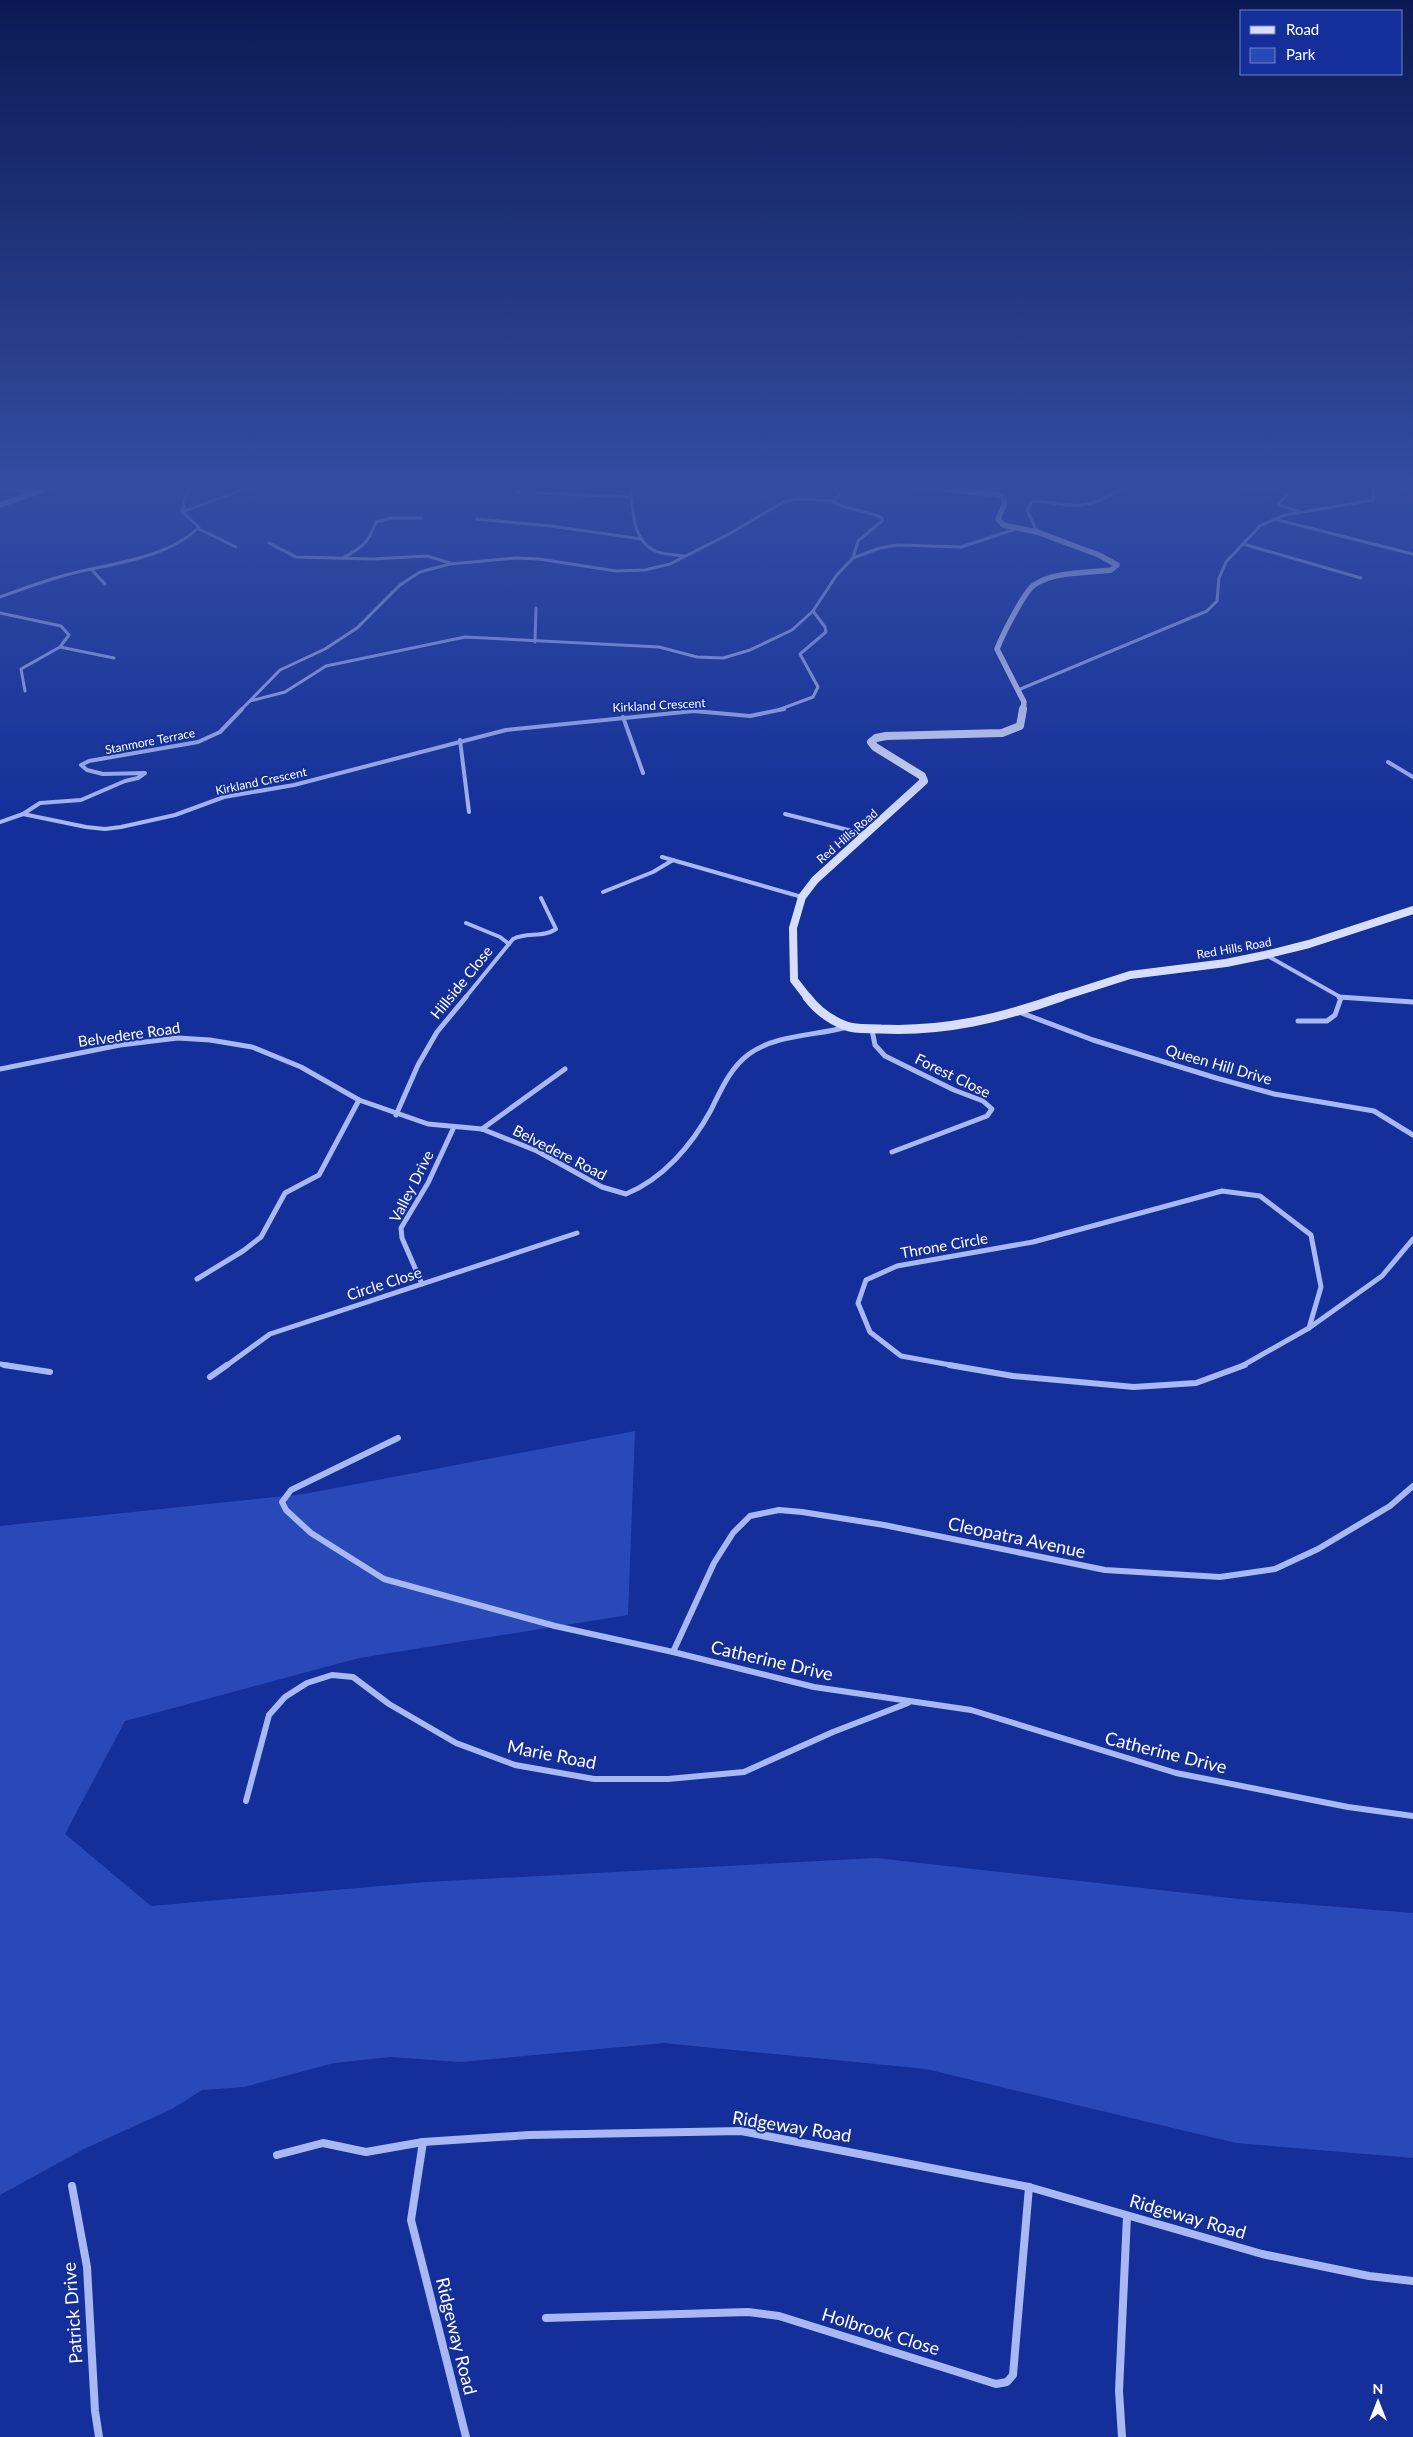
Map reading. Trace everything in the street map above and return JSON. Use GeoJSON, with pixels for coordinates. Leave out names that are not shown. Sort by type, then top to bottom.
{"type":"FeatureCollection","features":[{"type":"Feature","properties":{"kind":"main road","name":"Red Hills Road"},"geometry":{"type":"LineString","coordinates":[[1023,599],[996,649],[1024,702],[1021,722],[1014,729],[988,735],[886,736],[876,738],[871,742],[875,747],[904,763],[922,776],[924,781],[922,785],[864,834],[815,880],[802,897],[796,909],[793,928],[794,980],[813,1005],[827,1017],[848,1027],[872,1030],[943,1028],[1018,1012],[1098,984],[1130,976],[1226,963],[1266,955],[1309,944],[1413,910]]}},
{"type":"Feature","properties":{"kind":"street","name":"Stanmore Terrace"},"geometry":{"type":"LineString","coordinates":[[23,814],[40,803],[81,800],[125,781],[138,778],[145,773],[136,771],[115,774],[95,773],[85,770],[81,766],[89,761],[198,742],[220,732],[280,670],[325,649],[356,628],[388,599]]}},
{"type":"Feature","properties":{"kind":"street"},"geometry":{"type":"LineString","coordinates":[[250,701],[285,692],[326,666],[413,646],[465,637],[659,647],[697,657],[723,658],[750,650],[792,630],[813,610],[821,599]]}},
{"type":"Feature","properties":{"kind":"street"},"geometry":{"type":"LineString","coordinates":[[1018,690],[1207,611],[1217,599]]}},
{"type":"Feature","properties":{"kind":"street"},"geometry":{"type":"LineString","coordinates":[[535,642],[536,608]]}},
{"type":"Feature","properties":{"kind":"street","name":"Kirkland Crescent"},"geometry":{"type":"LineString","coordinates":[[23,814],[86,827],[105,829],[121,827],[175,815],[224,797],[294,785],[460,740],[534,726],[694,711],[750,716],[785,708],[813,696],[818,687],[816,678],[802,662],[800,654],[804,648],[822,638],[826,632],[825,627],[813,610]]}},
{"type":"Feature","properties":{"kind":"street"},"geometry":{"type":"LineString","coordinates":[[0,613],[61,626],[69,635],[60,647],[21,669],[25,691]]}},
{"type":"Feature","properties":{"kind":"street"},"geometry":{"type":"LineString","coordinates":[[60,647],[114,658]]}},
{"type":"Feature","properties":{"kind":"street"},"geometry":{"type":"LineString","coordinates":[[622,717],[643,773]]}},
{"type":"Feature","properties":{"kind":"street"},"geometry":{"type":"LineString","coordinates":[[460,740],[468,812]]}},
{"type":"Feature","properties":{"kind":"street"},"geometry":{"type":"LineString","coordinates":[[1388,762],[1413,777]]}},
{"type":"Feature","properties":{"kind":"street"},"geometry":{"type":"LineString","coordinates":[[0,822],[23,814]]}},
{"type":"Feature","properties":{"kind":"street"},"geometry":{"type":"LineString","coordinates":[[785,814],[864,834]]}},
{"type":"Feature","properties":{"kind":"street"},"geometry":{"type":"LineString","coordinates":[[662,857],[802,897]]}},
{"type":"Feature","properties":{"kind":"street"},"geometry":{"type":"LineString","coordinates":[[603,892],[653,872],[673,860]]}},
{"type":"Feature","properties":{"kind":"street","name":"Hillside Close"},"geometry":{"type":"LineString","coordinates":[[396,1115],[418,1065],[436,1032],[509,944],[518,936],[546,934],[556,929],[541,898]]}},
{"type":"Feature","properties":{"kind":"street"},"geometry":{"type":"LineString","coordinates":[[466,923],[500,937],[509,944]]}},
{"type":"Feature","properties":{"kind":"street"},"geometry":{"type":"LineString","coordinates":[[1266,955],[1341,998],[1413,1002]]}},
{"type":"Feature","properties":{"kind":"street"},"geometry":{"type":"LineString","coordinates":[[1298,1021],[1326,1023],[1331,1021],[1336,1015],[1341,998]]}},
{"type":"Feature","properties":{"kind":"street","name":"Queen Hill Drive"},"geometry":{"type":"LineString","coordinates":[[1018,1012],[1093,1040],[1274,1094],[1374,1111],[1413,1135]]}},
{"type":"Feature","properties":{"kind":"street","name":"Belvedere Road"},"geometry":{"type":"LineString","coordinates":[[0,1069],[136,1043],[178,1038],[210,1040],[252,1047],[301,1066],[358,1100],[396,1115],[428,1124],[482,1129],[537,1151],[602,1187],[626,1194],[647,1185],[688,1145],[707,1117],[722,1086],[736,1065],[749,1053],[774,1042],[848,1027]]}},
{"type":"Feature","properties":{"kind":"street","name":"Forest Close"},"geometry":{"type":"LineString","coordinates":[[872,1030],[873,1042],[877,1050],[885,1056],[954,1090],[984,1101],[992,1109],[987,1116],[892,1152]]}},
{"type":"Feature","properties":{"kind":"street"},"geometry":{"type":"LineString","coordinates":[[482,1129],[565,1069]]}},
{"type":"Feature","properties":{"kind":"street"},"geometry":{"type":"LineString","coordinates":[[197,1279],[243,1251],[261,1237],[285,1193],[319,1175],[358,1100]]}},
{"type":"Feature","properties":{"kind":"street","name":"Valley Drive"},"geometry":{"type":"LineString","coordinates":[[422,1284],[402,1238],[401,1228],[428,1183],[454,1127]]}},
{"type":"Feature","properties":{"kind":"street","name":"Throne Circle"},"geometry":{"type":"LineString","coordinates":[[1309,1328],[1321,1287],[1311,1235],[1260,1196],[1222,1190],[1033,1242],[897,1266],[866,1280],[858,1303],[870,1332],[901,1356],[1013,1376],[1134,1387],[1196,1383],[1244,1365],[1309,1328],[1382,1276],[1413,1239]]}},
{"type":"Feature","properties":{"kind":"street","name":"Circle Close"},"geometry":{"type":"LineString","coordinates":[[210,1377],[270,1334],[577,1233]]}},
{"type":"Feature","properties":{"kind":"street"},"geometry":{"type":"LineString","coordinates":[[0,1364],[50,1372]]}},
{"type":"Feature","properties":{"kind":"street","name":"Catherine Drive"},"geometry":{"type":"LineString","coordinates":[[398,1438],[290,1490],[283,1498],[283,1507],[311,1532],[384,1579],[555,1626],[673,1652],[814,1687],[909,1703],[971,1710],[1176,1773],[1348,1807],[1413,1816]]}},
{"type":"Feature","properties":{"kind":"street","name":"Cleopatra Avenue"},"geometry":{"type":"LineString","coordinates":[[673,1652],[714,1563],[733,1533],[750,1516],[780,1510],[802,1512],[884,1525],[1105,1570],[1220,1577],[1275,1569],[1318,1549],[1390,1506],[1413,1486]]}},
{"type":"Feature","properties":{"kind":"street","name":"Marie Road"},"geometry":{"type":"LineString","coordinates":[[246,1801],[270,1715],[285,1697],[307,1683],[332,1675],[353,1677],[389,1704],[456,1743],[515,1765],[594,1779],[668,1779],[744,1772],[833,1732],[909,1703]]}},
{"type":"Feature","properties":{"kind":"street","name":"Ridgeway Road"},"geometry":{"type":"LineString","coordinates":[[466,2437],[411,2220],[423,2142],[529,2135],[741,2131],[1029,2187],[1262,2254],[1369,2276],[1413,2281]]}},
{"type":"Feature","properties":{"kind":"street"},"geometry":{"type":"LineString","coordinates":[[277,2155],[323,2143],[366,2152],[423,2142]]}},
{"type":"Feature","properties":{"kind":"street","name":"Patrick Drive"},"geometry":{"type":"LineString","coordinates":[[72,2186],[87,2267],[95,2411],[99,2437]]}},
{"type":"Feature","properties":{"kind":"street","name":"Holbrook Close"},"geometry":{"type":"LineString","coordinates":[[546,2318],[748,2312],[779,2316],[996,2384],[1007,2382],[1013,2375],[1029,2187]]}},
{"type":"Feature","properties":{"kind":"street"},"geometry":{"type":"LineString","coordinates":[[1122,2437],[1119,2391],[1127,2216]]}},
{"type":"Feature","properties":{"kind":"green space"},"geometry":{"type":"Polygon","coordinates":[[[635,1431],[628,1615],[359,1658],[125,1721],[65,1834],[151,1906],[427,1882],[876,1858],[1239,1899],[1413,1913],[1413,2158],[1236,2143],[926,2069],[664,2043],[461,2062],[390,2057],[334,2063],[244,2087],[202,2090],[172,2109],[84,2149],[0,2195],[0,1526],[304,1494],[635,1431]]]}}]}
